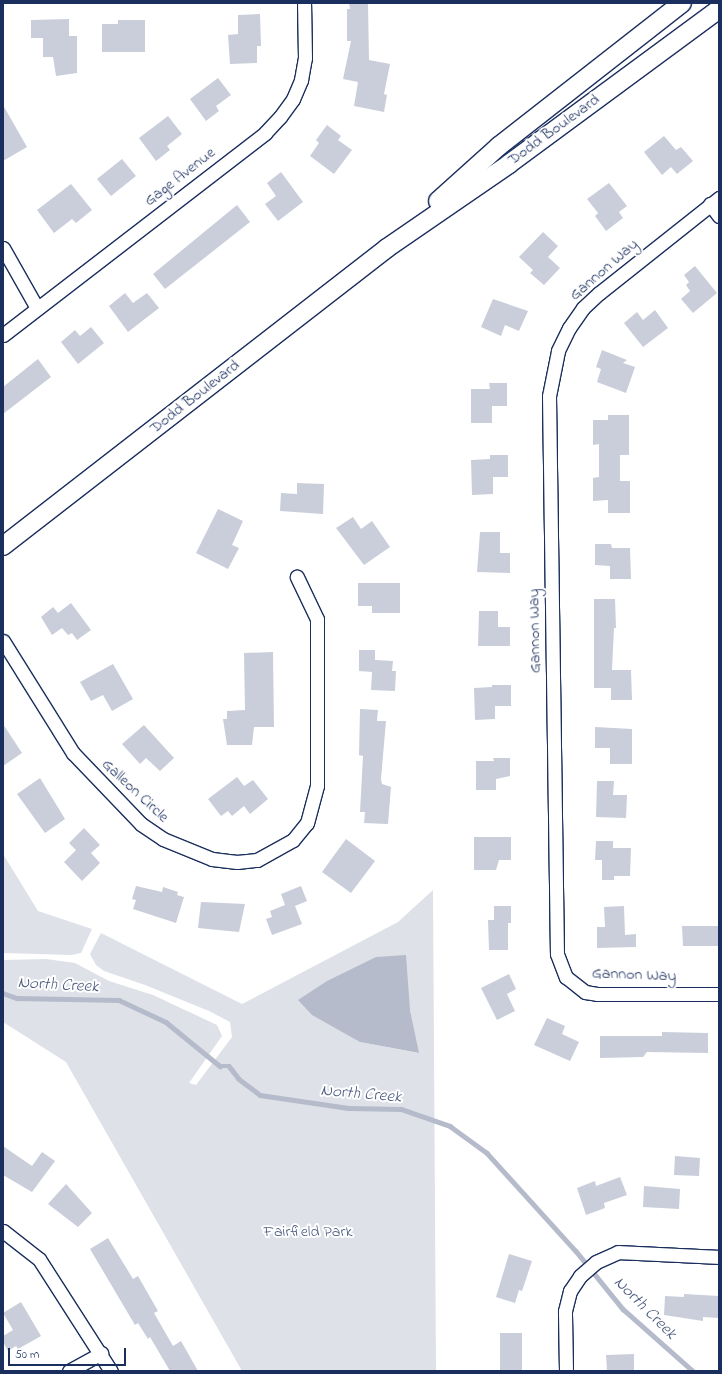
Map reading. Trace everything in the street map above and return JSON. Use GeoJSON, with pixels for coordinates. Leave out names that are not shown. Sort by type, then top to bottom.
{"type":"FeatureCollection","features":[{"type":"Feature","properties":{"kind":"street","name":"Gage Avenue"},"geometry":{"type":"LineString","coordinates":[[3,335],[265,133],[280,117],[293,99],[301,80],[305,58],[304,3]]}},
{"type":"Feature","properties":{"kind":"street","name":"Dodd Boulevard"},"geometry":{"type":"LineString","coordinates":[[387,248],[499,146],[682,3]]}},
{"type":"Feature","properties":{"kind":"street","name":"Dodd Boulevard"},"geometry":{"type":"LineString","coordinates":[[3,546],[387,248],[509,164],[719,9]]}},
{"type":"Feature","properties":{"kind":"street"},"geometry":{"type":"LineString","coordinates":[[715,201],[719,216]]}},
{"type":"Feature","properties":{"kind":"street","name":"Gannon Way"},"geometry":{"type":"LineString","coordinates":[[715,201],[599,292],[569,328],[552,372],[550,396],[550,444],[555,899],[558,960],[566,977],[585,992],[597,994],[719,994]]}},
{"type":"Feature","properties":{"kind":"street"},"geometry":{"type":"LineString","coordinates":[[3,248],[37,308]]}},
{"type":"Feature","properties":{"kind":"street","name":"Galleon Circle"},"geometry":{"type":"LineString","coordinates":[[3,641],[73,753],[140,824],[162,839],[212,859],[236,862],[257,860],[293,840],[307,823],[317,786],[317,620],[297,577]]}},
{"type":"Feature","properties":{"kind":"street"},"geometry":{"type":"LineString","coordinates":[[3,1231],[39,1259],[101,1353],[111,1371]]}},
{"type":"Feature","properties":{"kind":"street"},"geometry":{"type":"LineString","coordinates":[[566,1371],[565,1311],[575,1282],[604,1257],[618,1252],[632,1252],[719,1257]]}},
{"type":"Feature","properties":{"kind":"street"},"geometry":{"type":"LineString","coordinates":[[69,1371],[101,1353]]}},
{"type":"Feature","properties":{"kind":"green space"},"geometry":{"type":"Polygon","coordinates":[[[3,854],[38,911],[92,929],[81,953],[71,955],[3,953],[3,854]]]}},
{"type":"Feature","properties":{"kind":"green space","name":"Fairfield Park"},"geometry":{"type":"Polygon","coordinates":[[[433,890],[436,1371],[242,1371],[66,1062],[3,1022],[3,960],[46,959],[75,963],[109,981],[153,995],[217,1025],[222,1036],[189,1083],[196,1085],[232,1037],[230,1022],[209,1011],[145,985],[104,971],[96,965],[90,954],[101,933],[242,1004],[398,922],[433,890]],[[410,1010],[360,1042],[418,1053],[410,1010]]]}},
{"type":"Feature","properties":{"kind":"water"},"geometry":{"type":"Polygon","coordinates":[[[406,955],[410,1010],[419,1053],[360,1042],[312,1015],[298,1000],[327,981],[376,957],[406,955]]]}},
{"type":"Feature","properties":{"kind":"building"},"geometry":{"type":"Polygon","coordinates":[[[349,3],[368,3],[369,60],[390,64],[384,94],[387,95],[384,112],[354,106],[358,82],[343,79],[351,41],[347,41],[347,9],[350,9],[349,3]]]}},
{"type":"Feature","properties":{"kind":"building"},"geometry":{"type":"Polygon","coordinates":[[[260,14],[261,46],[257,46],[257,63],[230,64],[228,35],[238,34],[238,15],[260,14]]]}},
{"type":"Feature","properties":{"kind":"building"},"geometry":{"type":"Polygon","coordinates":[[[69,19],[69,36],[77,36],[77,73],[56,76],[53,57],[43,57],[43,38],[31,38],[31,20],[69,19]]]}},
{"type":"Feature","properties":{"kind":"building"},"geometry":{"type":"Polygon","coordinates":[[[118,20],[145,20],[145,52],[102,52],[102,24],[118,24],[118,20]]]}},
{"type":"Feature","properties":{"kind":"building"},"geometry":{"type":"Polygon","coordinates":[[[218,78],[231,95],[216,106],[219,111],[206,121],[190,99],[218,78]]]}},
{"type":"Feature","properties":{"kind":"building"},"geometry":{"type":"Polygon","coordinates":[[[3,105],[27,147],[3,161],[3,105]]]}},
{"type":"Feature","properties":{"kind":"building"},"geometry":{"type":"Polygon","coordinates":[[[168,116],[182,134],[167,146],[170,150],[156,161],[139,138],[168,116]]]}},
{"type":"Feature","properties":{"kind":"building"},"geometry":{"type":"Polygon","coordinates":[[[327,125],[341,136],[338,140],[352,150],[334,174],[310,156],[319,143],[316,140],[327,125]]]}},
{"type":"Feature","properties":{"kind":"building"},"geometry":{"type":"Polygon","coordinates":[[[664,136],[676,150],[681,147],[693,161],[677,174],[671,167],[662,175],[644,152],[664,136]]]}},
{"type":"Feature","properties":{"kind":"building"},"geometry":{"type":"Polygon","coordinates":[[[122,159],[136,176],[111,196],[97,179],[122,159]]]}},
{"type":"Feature","properties":{"kind":"building"},"geometry":{"type":"Polygon","coordinates":[[[281,172],[303,202],[278,221],[265,204],[276,196],[267,183],[281,172]]]}},
{"type":"Feature","properties":{"kind":"building"},"geometry":{"type":"Polygon","coordinates":[[[609,183],[627,206],[619,212],[623,218],[606,231],[595,216],[598,213],[587,199],[609,183]]]}},
{"type":"Feature","properties":{"kind":"building"},"geometry":{"type":"Polygon","coordinates":[[[71,184],[92,210],[76,223],[72,219],[54,233],[37,210],[71,184]]]}},
{"type":"Feature","properties":{"kind":"building"},"geometry":{"type":"Polygon","coordinates":[[[237,205],[250,222],[165,289],[153,274],[237,205]]]}},
{"type":"Feature","properties":{"kind":"building"},"geometry":{"type":"Polygon","coordinates":[[[543,232],[558,246],[548,257],[560,268],[544,285],[530,273],[533,270],[519,257],[543,232]]]}},
{"type":"Feature","properties":{"kind":"building"},"geometry":{"type":"Polygon","coordinates":[[[695,266],[717,293],[693,313],[681,299],[690,291],[686,285],[689,282],[684,275],[695,266]]]}},
{"type":"Feature","properties":{"kind":"building"},"geometry":{"type":"Polygon","coordinates":[[[125,293],[133,303],[147,293],[159,308],[128,332],[109,306],[125,293]]]}},
{"type":"Feature","properties":{"kind":"building"},"geometry":{"type":"Polygon","coordinates":[[[493,299],[528,311],[519,331],[505,325],[501,336],[481,327],[493,299]]]}},
{"type":"Feature","properties":{"kind":"building"},"geometry":{"type":"Polygon","coordinates":[[[655,310],[668,328],[643,347],[624,323],[637,312],[643,320],[655,310]]]}},
{"type":"Feature","properties":{"kind":"building"},"geometry":{"type":"Polygon","coordinates":[[[91,327],[104,343],[78,364],[61,342],[75,330],[80,336],[91,327]]]}},
{"type":"Feature","properties":{"kind":"building"},"geometry":{"type":"Polygon","coordinates":[[[602,350],[627,360],[623,363],[635,367],[626,393],[597,382],[601,369],[596,367],[602,350]]]}},
{"type":"Feature","properties":{"kind":"building"},"geometry":{"type":"Polygon","coordinates":[[[38,359],[51,377],[3,414],[3,387],[38,359]]]}},
{"type":"Feature","properties":{"kind":"building"},"geometry":{"type":"Polygon","coordinates":[[[489,383],[507,383],[507,406],[492,406],[492,423],[471,423],[471,389],[490,389],[489,383]]]}},
{"type":"Feature","properties":{"kind":"building"},"geometry":{"type":"Polygon","coordinates":[[[608,415],[629,415],[629,455],[620,455],[620,481],[630,481],[630,513],[608,513],[608,500],[593,501],[593,478],[599,477],[599,444],[593,445],[593,420],[608,420],[608,415]]]}},
{"type":"Feature","properties":{"kind":"building"},"geometry":{"type":"Polygon","coordinates":[[[490,455],[508,455],[508,477],[493,477],[493,494],[472,495],[471,460],[490,459],[490,455]]]}},
{"type":"Feature","properties":{"kind":"building"},"geometry":{"type":"Polygon","coordinates":[[[297,483],[324,484],[323,514],[280,511],[281,493],[297,494],[297,483]]]}},
{"type":"Feature","properties":{"kind":"building"},"geometry":{"type":"Polygon","coordinates":[[[218,509],[243,521],[232,545],[239,548],[228,569],[196,553],[218,509]]]}},
{"type":"Feature","properties":{"kind":"building"},"geometry":{"type":"Polygon","coordinates":[[[353,517],[361,529],[372,521],[390,547],[364,565],[336,528],[353,517]]]}},
{"type":"Feature","properties":{"kind":"building"},"geometry":{"type":"Polygon","coordinates":[[[480,532],[500,532],[500,553],[510,553],[510,573],[477,572],[480,532]]]}},
{"type":"Feature","properties":{"kind":"building"},"geometry":{"type":"Polygon","coordinates":[[[595,544],[611,544],[612,548],[630,548],[631,579],[610,579],[610,566],[595,565],[595,544]]]}},
{"type":"Feature","properties":{"kind":"building"},"geometry":{"type":"Polygon","coordinates":[[[358,583],[400,583],[400,613],[372,613],[372,606],[358,606],[358,583]]]}},
{"type":"Feature","properties":{"kind":"building"},"geometry":{"type":"Polygon","coordinates":[[[594,599],[615,599],[616,628],[614,628],[612,670],[631,670],[632,700],[611,700],[611,688],[594,688],[594,599]]]}},
{"type":"Feature","properties":{"kind":"building"},"geometry":{"type":"Polygon","coordinates":[[[71,603],[91,630],[77,640],[72,633],[68,635],[62,628],[52,635],[41,617],[53,607],[58,613],[71,603]]]}},
{"type":"Feature","properties":{"kind":"building"},"geometry":{"type":"Polygon","coordinates":[[[479,611],[498,611],[498,627],[510,627],[510,646],[478,646],[479,611]]]}},
{"type":"Feature","properties":{"kind":"building"},"geometry":{"type":"Polygon","coordinates":[[[359,650],[375,650],[375,660],[393,661],[392,671],[396,671],[395,691],[371,690],[372,672],[359,671],[359,650]]]}},
{"type":"Feature","properties":{"kind":"building"},"geometry":{"type":"Polygon","coordinates":[[[273,652],[274,727],[254,727],[252,745],[227,745],[223,719],[227,719],[227,711],[245,710],[244,653],[273,652]]]}},
{"type":"Feature","properties":{"kind":"building"},"geometry":{"type":"Polygon","coordinates":[[[113,664],[133,699],[112,711],[103,695],[91,701],[80,682],[113,664]]]}},
{"type":"Feature","properties":{"kind":"building"},"geometry":{"type":"Polygon","coordinates":[[[492,685],[511,685],[511,706],[495,706],[495,719],[475,720],[474,688],[492,687],[492,685]]]}},
{"type":"Feature","properties":{"kind":"building"},"geometry":{"type":"Polygon","coordinates":[[[360,709],[378,710],[377,721],[386,721],[381,779],[382,784],[391,787],[388,824],[364,823],[365,812],[360,812],[363,756],[359,755],[360,709]]]}},
{"type":"Feature","properties":{"kind":"building"},"geometry":{"type":"Polygon","coordinates":[[[3,724],[22,753],[3,766],[3,724]]]}},
{"type":"Feature","properties":{"kind":"building"},"geometry":{"type":"Polygon","coordinates":[[[144,725],[174,758],[160,771],[146,758],[140,764],[122,744],[144,725]]]}},
{"type":"Feature","properties":{"kind":"building"},"geometry":{"type":"Polygon","coordinates":[[[595,727],[632,729],[632,764],[610,764],[610,748],[595,748],[595,727]]]}},
{"type":"Feature","properties":{"kind":"building"},"geometry":{"type":"Polygon","coordinates":[[[493,758],[510,758],[510,776],[496,779],[496,790],[476,790],[476,761],[494,761],[493,758]]]}},
{"type":"Feature","properties":{"kind":"building"},"geometry":{"type":"Polygon","coordinates":[[[237,777],[244,786],[253,780],[268,799],[250,814],[244,806],[232,816],[228,811],[221,816],[208,799],[237,777]]]}},
{"type":"Feature","properties":{"kind":"building"},"geometry":{"type":"Polygon","coordinates":[[[40,778],[65,819],[45,833],[17,794],[40,778]]]}},
{"type":"Feature","properties":{"kind":"building"},"geometry":{"type":"Polygon","coordinates":[[[597,781],[614,781],[613,795],[627,795],[626,818],[596,817],[597,781]]]}},
{"type":"Feature","properties":{"kind":"building"},"geometry":{"type":"Polygon","coordinates":[[[84,828],[100,845],[91,853],[100,863],[82,881],[64,862],[76,850],[69,843],[84,828]]]}},
{"type":"Feature","properties":{"kind":"building"},"geometry":{"type":"Polygon","coordinates":[[[474,837],[511,837],[511,860],[499,860],[496,870],[474,870],[474,837]]]}},
{"type":"Feature","properties":{"kind":"building"},"geometry":{"type":"Polygon","coordinates":[[[346,839],[375,861],[351,893],[322,872],[346,839]]]}},
{"type":"Feature","properties":{"kind":"building"},"geometry":{"type":"Polygon","coordinates":[[[596,841],[613,841],[613,848],[631,848],[630,876],[614,876],[614,880],[602,880],[602,860],[595,860],[596,841]]]}},
{"type":"Feature","properties":{"kind":"building"},"geometry":{"type":"Polygon","coordinates":[[[136,886],[162,892],[163,887],[178,892],[177,895],[184,897],[176,923],[133,909],[136,900],[132,899],[136,886]]]}},
{"type":"Feature","properties":{"kind":"building"},"geometry":{"type":"Polygon","coordinates":[[[301,886],[307,901],[295,906],[302,924],[272,935],[266,919],[272,917],[270,911],[285,905],[281,894],[301,886]]]}},
{"type":"Feature","properties":{"kind":"building"},"geometry":{"type":"Polygon","coordinates":[[[201,902],[245,904],[239,932],[198,928],[201,902]]]}},
{"type":"Feature","properties":{"kind":"building"},"geometry":{"type":"Polygon","coordinates":[[[494,906],[511,906],[511,923],[508,923],[508,950],[489,950],[488,920],[494,920],[494,906]]]}},
{"type":"Feature","properties":{"kind":"building"},"geometry":{"type":"Polygon","coordinates":[[[624,906],[625,935],[636,934],[636,947],[597,948],[597,927],[605,927],[604,907],[624,906]]]}},
{"type":"Feature","properties":{"kind":"building"},"geometry":{"type":"Polygon","coordinates":[[[682,926],[719,926],[719,946],[683,946],[682,926]]]}},
{"type":"Feature","properties":{"kind":"building"},"geometry":{"type":"Polygon","coordinates":[[[509,974],[516,989],[507,994],[515,1011],[497,1020],[481,988],[509,974]]]}},
{"type":"Feature","properties":{"kind":"building"},"geometry":{"type":"Polygon","coordinates":[[[547,1018],[565,1026],[562,1034],[579,1042],[570,1061],[534,1045],[547,1018]]]}},
{"type":"Feature","properties":{"kind":"building"},"geometry":{"type":"Polygon","coordinates":[[[662,1032],[708,1033],[708,1053],[647,1052],[643,1057],[600,1058],[600,1036],[662,1036],[662,1032]]]}},
{"type":"Feature","properties":{"kind":"building"},"geometry":{"type":"Polygon","coordinates":[[[3,1146],[32,1166],[42,1152],[55,1161],[32,1192],[3,1175],[3,1146]]]}},
{"type":"Feature","properties":{"kind":"building"},"geometry":{"type":"Polygon","coordinates":[[[675,1156],[700,1158],[699,1176],[674,1175],[675,1156]]]}},
{"type":"Feature","properties":{"kind":"building"},"geometry":{"type":"Polygon","coordinates":[[[620,1177],[627,1195],[604,1203],[605,1208],[586,1215],[577,1188],[595,1181],[596,1186],[620,1177]]]}},
{"type":"Feature","properties":{"kind":"building"},"geometry":{"type":"Polygon","coordinates":[[[66,1184],[92,1213],[78,1227],[48,1204],[66,1184]]]}},
{"type":"Feature","properties":{"kind":"building"},"geometry":{"type":"Polygon","coordinates":[[[644,1186],[680,1189],[679,1209],[643,1207],[644,1186]]]}},
{"type":"Feature","properties":{"kind":"building"},"geometry":{"type":"Polygon","coordinates":[[[108,1238],[133,1279],[138,1276],[158,1311],[154,1313],[173,1346],[181,1341],[198,1371],[170,1371],[150,1337],[148,1339],[138,1323],[135,1325],[90,1249],[108,1238]]]}},
{"type":"Feature","properties":{"kind":"building"},"geometry":{"type":"Polygon","coordinates":[[[509,1254],[532,1261],[522,1291],[519,1290],[515,1303],[496,1297],[509,1254]]]}},
{"type":"Feature","properties":{"kind":"building"},"geometry":{"type":"Polygon","coordinates":[[[684,1294],[719,1296],[719,1318],[703,1317],[703,1321],[664,1315],[665,1296],[684,1297],[684,1294]]]}},
{"type":"Feature","properties":{"kind":"building"},"geometry":{"type":"Polygon","coordinates":[[[21,1302],[41,1336],[18,1349],[16,1346],[8,1351],[3,1342],[3,1336],[13,1330],[3,1313],[21,1302]]]}},
{"type":"Feature","properties":{"kind":"building"},"geometry":{"type":"Polygon","coordinates":[[[500,1333],[522,1333],[522,1371],[500,1371],[500,1333]]]}},
{"type":"Feature","properties":{"kind":"building"},"geometry":{"type":"Polygon","coordinates":[[[634,1354],[634,1371],[607,1371],[606,1355],[634,1354]]]}},
{"type":"Feature","properties":{"kind":"waterway","name":"North Creek"},"geometry":{"type":"LineString","coordinates":[[3,993],[17,998],[119,1000],[166,1022],[220,1066],[229,1066],[239,1079],[260,1095],[348,1108],[401,1109],[450,1126],[487,1153],[576,1251],[623,1309],[693,1371]]}}]}
